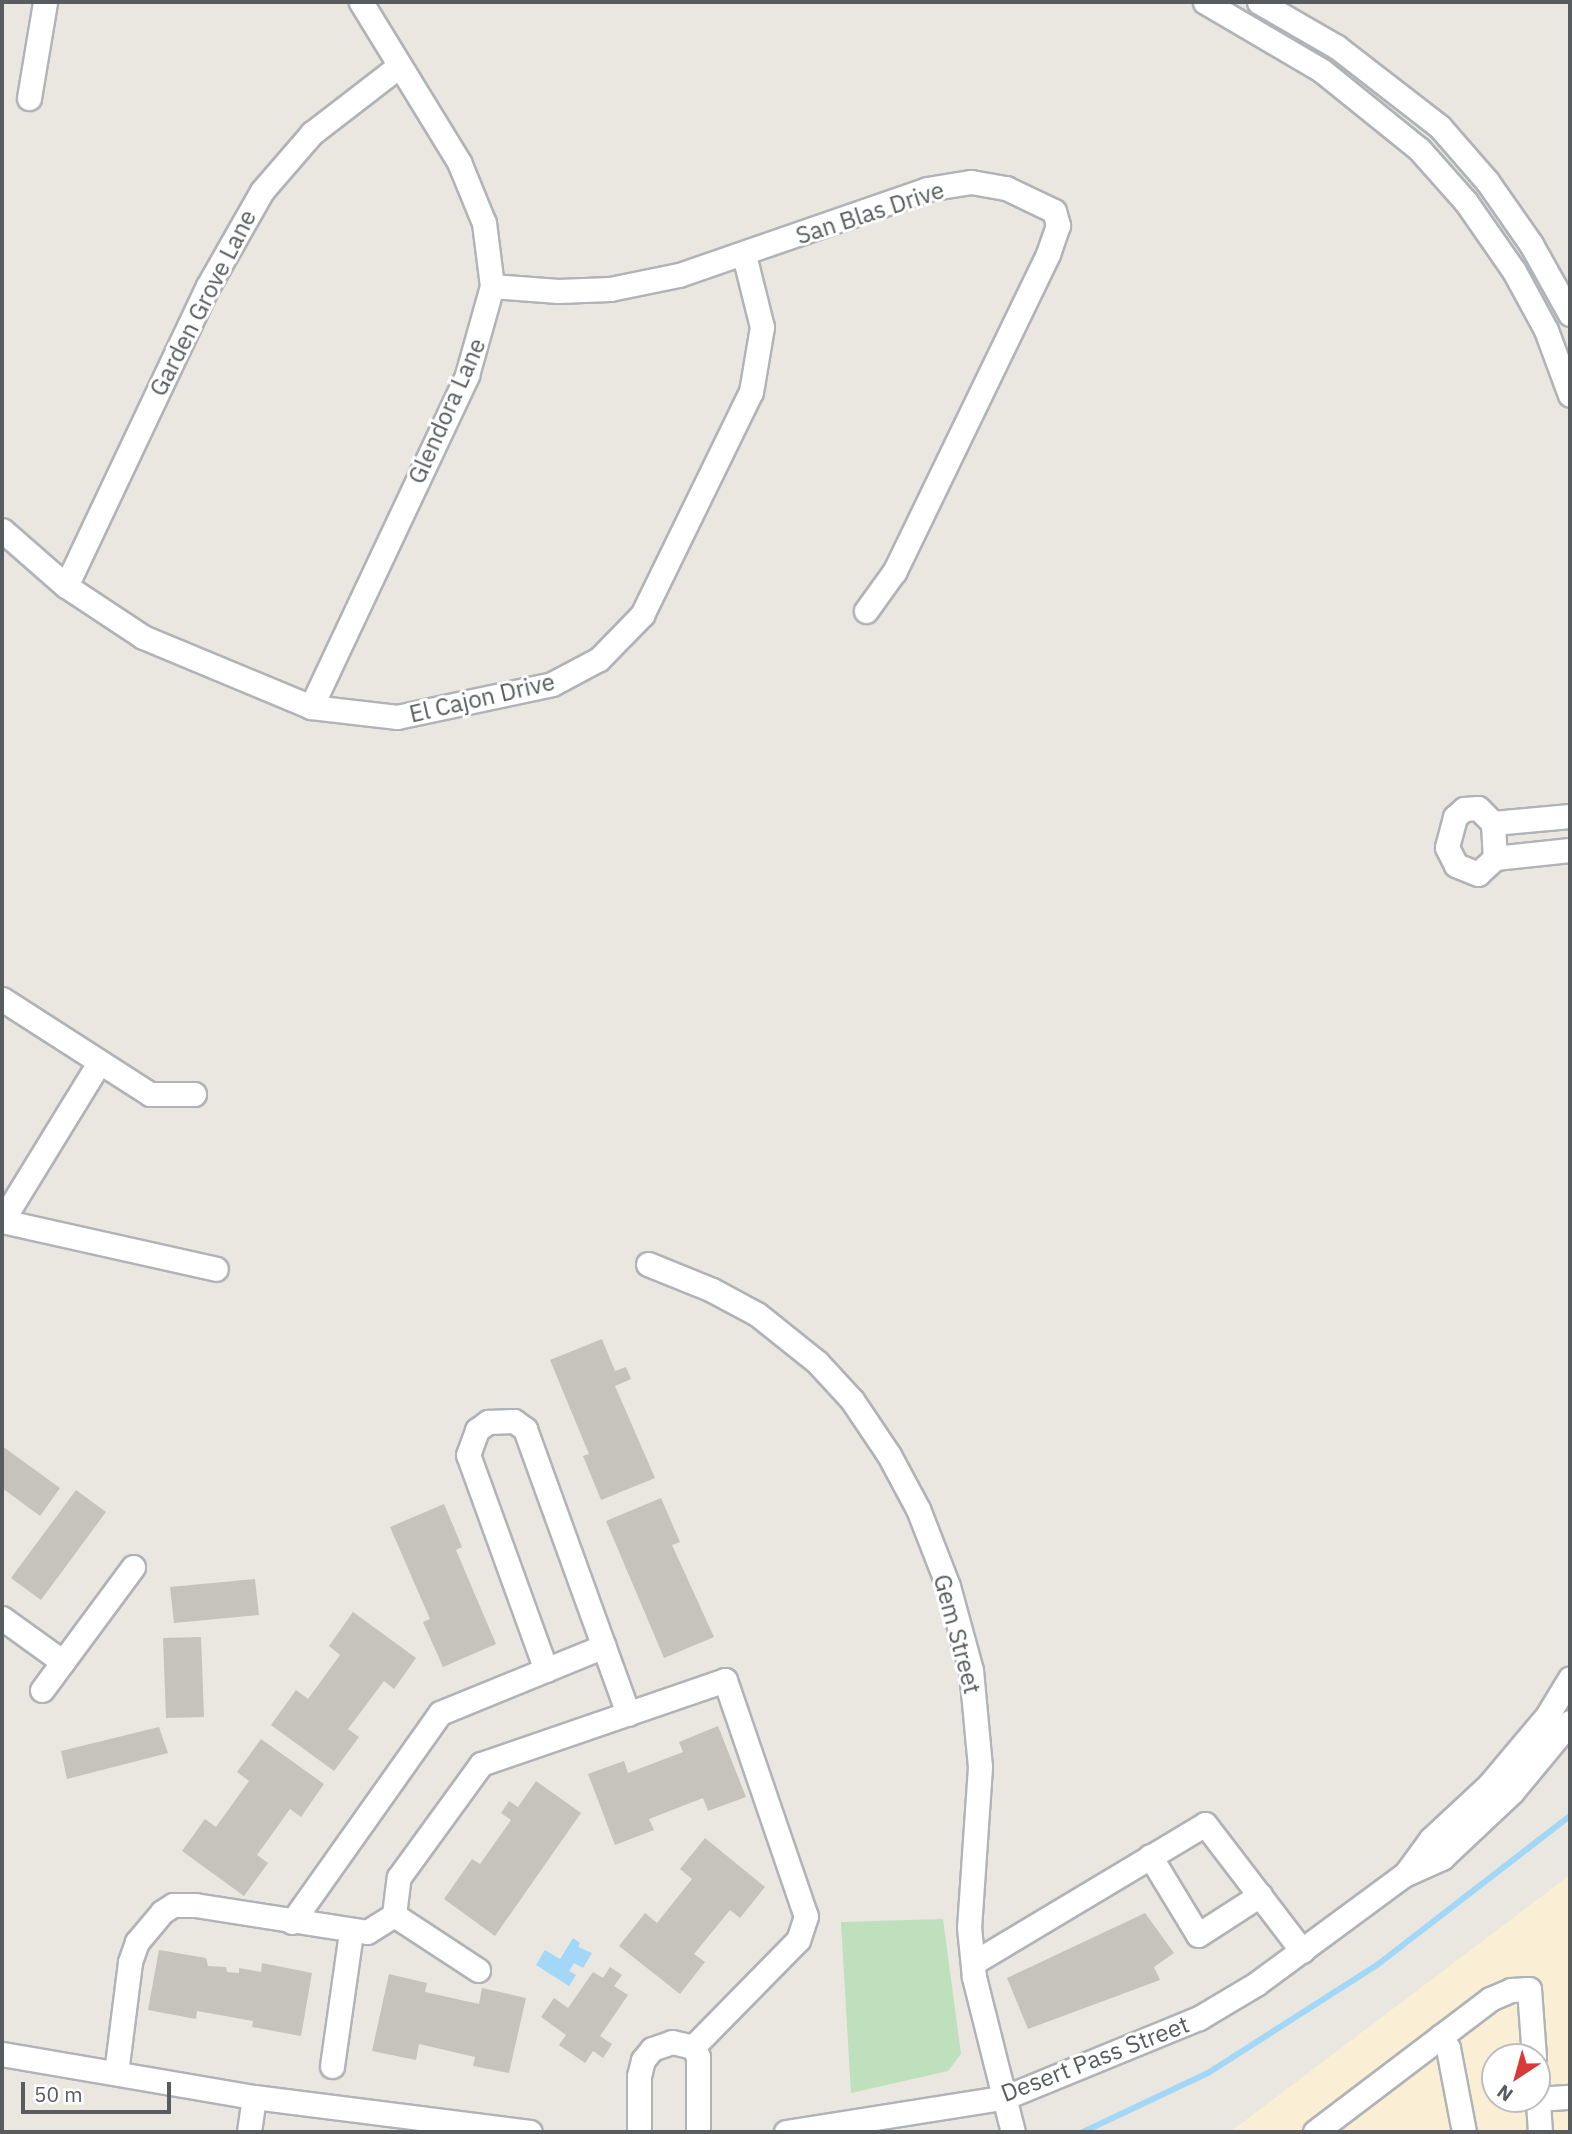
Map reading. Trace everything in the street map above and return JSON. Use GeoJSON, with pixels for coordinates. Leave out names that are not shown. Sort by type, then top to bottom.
{"type":"FeatureCollection","features":[{"type":"Feature","properties":{"kind":"street"},"geometry":{"type":"LineString","coordinates":[[29,98],[45,2]]}},
{"type":"Feature","properties":{"kind":"street","name":"Glendora Lane"},"geometry":{"type":"LineString","coordinates":[[311,707],[467,374],[492,286],[478,202],[459,162],[361,2]]}},
{"type":"Feature","properties":{"kind":"street"},"geometry":{"type":"LineString","coordinates":[[1205,2],[1321,70],[1419,149],[1466,202],[1514,271],[1546,330],[1570,392]]}},
{"type":"Feature","properties":{"kind":"street"},"geometry":{"type":"LineString","coordinates":[[1259,2],[1337,47],[1440,127],[1487,181],[1531,244],[1570,314]]}},
{"type":"Feature","properties":{"kind":"street","name":"Garden Grove Lane"},"geometry":{"type":"LineString","coordinates":[[66,586],[208,286],[262,191],[312,133],[400,66]]}},
{"type":"Feature","properties":{"kind":"street","name":"San Blas Drive"},"geometry":{"type":"LineString","coordinates":[[492,286],[558,291],[610,289],[679,275],[744,255],[927,190],[971,182],[1006,188],[1048,206],[1057,217],[1048,254],[894,572],[866,611]]}},
{"type":"Feature","properties":{"kind":"street","name":"El Cajon Drive"},"geometry":{"type":"LineString","coordinates":[[2,530],[66,586],[144,637],[311,707],[377,717],[434,713],[552,684],[599,659],[625,636],[651,600],[759,368],[762,327],[744,255]]}},
{"type":"Feature","properties":{"kind":"street"},"geometry":{"type":"LineString","coordinates":[[1495,858],[1493,823],[1478,808],[1464,809],[1449,830],[1447,847],[1456,865],[1466,872],[1478,874],[1495,858],[1570,850]]}},
{"type":"Feature","properties":{"kind":"street"},"geometry":{"type":"LineString","coordinates":[[1493,823],[1570,816]]}},
{"type":"Feature","properties":{"kind":"street"},"geometry":{"type":"LineString","coordinates":[[2,999],[150,1094],[194,1094]]}},
{"type":"Feature","properties":{"kind":"street"},"geometry":{"type":"LineString","coordinates":[[99,1063],[2,1221],[216,1269]]}},
{"type":"Feature","properties":{"kind":"street","name":"Gem Street"},"geometry":{"type":"LineString","coordinates":[[648,1265],[712,1290],[757,1314],[817,1362],[852,1400],[889,1455],[918,1509],[962,1631],[977,1710],[980,1767],[970,1892],[973,1963],[986,2031],[1006,2097],[1013,2132]]}},
{"type":"Feature","properties":{"kind":"street"},"geometry":{"type":"LineString","coordinates":[[546,1670],[468,1455],[477,1430],[488,1422],[514,1421],[524,1429],[628,1714]]}},
{"type":"Feature","properties":{"kind":"street"},"geometry":{"type":"LineString","coordinates":[[42,1690],[133,1567]]}},
{"type":"Feature","properties":{"kind":"street"},"geometry":{"type":"LineString","coordinates":[[2,1618],[63,1662]]}},
{"type":"Feature","properties":{"kind":"street"},"geometry":{"type":"LineString","coordinates":[[292,1922],[440,1713],[604,1646]]}},
{"type":"Feature","properties":{"kind":"street","name":"Desert Pass Street"},"geometry":{"type":"LineString","coordinates":[[1404,1875],[1431,1839],[1489,1785],[1546,1716],[1570,1678]]}},
{"type":"Feature","properties":{"kind":"street"},"geometry":{"type":"LineString","coordinates":[[394,1915],[399,1877],[481,1764],[725,1680],[806,1916],[798,1940],[693,2047]]}},
{"type":"Feature","properties":{"kind":"street","name":"Desert Pass Street"},"geometry":{"type":"LineString","coordinates":[[786,2132],[1006,2097],[1199,2018],[1301,1951],[1404,1875],[1442,1858],[1512,1792],[1570,1722]]}},
{"type":"Feature","properties":{"kind":"street"},"geometry":{"type":"LineString","coordinates":[[973,1963],[1205,1824],[1301,1951]]}},
{"type":"Feature","properties":{"kind":"street"},"geometry":{"type":"LineString","coordinates":[[1150,1856],[1198,1935],[1259,1895]]}},
{"type":"Feature","properties":{"kind":"street"},"geometry":{"type":"LineString","coordinates":[[116,2073],[130,1962],[136,1942],[162,1912],[173,1905],[195,1905],[351,1932],[367,1932],[394,1915]]}},
{"type":"Feature","properties":{"kind":"street"},"geometry":{"type":"LineString","coordinates":[[394,1915],[478,1970]]}},
{"type":"Feature","properties":{"kind":"street"},"geometry":{"type":"LineString","coordinates":[[332,2066],[351,1932]]}},
{"type":"Feature","properties":{"kind":"street"},"geometry":{"type":"LineString","coordinates":[[1315,2132],[1343,2122],[1441,2036],[1490,1999],[1529,1989],[1533,2043]]}},
{"type":"Feature","properties":{"kind":"street"},"geometry":{"type":"LineString","coordinates":[[1441,2036],[1448,2048],[1464,2132]]}},
{"type":"Feature","properties":{"kind":"street"},"geometry":{"type":"LineString","coordinates":[[639,2132],[639,2076],[643,2060],[652,2049],[672,2042],[693,2047]]}},
{"type":"Feature","properties":{"kind":"street"},"geometry":{"type":"LineString","coordinates":[[693,2047],[698,2057],[698,2132]]}},
{"type":"Feature","properties":{"kind":"street"},"geometry":{"type":"LineString","coordinates":[[2,2054],[254,2097],[530,2132]]}},
{"type":"Feature","properties":{"kind":"street"},"geometry":{"type":"LineString","coordinates":[[1551,2095],[1570,2097]]}},
{"type":"Feature","properties":{"kind":"street"},"geometry":{"type":"LineString","coordinates":[[249,2132],[254,2097]]}},
{"type":"Feature","properties":{"kind":"street"},"geometry":{"type":"LineString","coordinates":[[1540,2113],[1541,2132]]}},
{"type":"Feature","properties":{"kind":"shaded area"},"geometry":{"type":"Polygon","coordinates":[[[1570,1875],[1570,2132],[1230,2132],[1570,1875]]]}},
{"type":"Feature","properties":{"kind":"green space"},"geometry":{"type":"Polygon","coordinates":[[[943,1919],[961,2054],[948,2071],[851,2093],[841,1922],[943,1919]]]}},
{"type":"Feature","properties":{"kind":"water"},"geometry":{"type":"Polygon","coordinates":[[[573,1938],[580,1943],[578,1947],[592,1953],[583,1968],[574,1963],[569,1971],[576,1975],[569,1986],[536,1965],[545,1950],[560,1959],[573,1938]]]}},
{"type":"Feature","properties":{"kind":"building"},"geometry":{"type":"Polygon","coordinates":[[[602,1339],[615,1371],[626,1367],[631,1379],[615,1386],[655,1478],[601,1500],[583,1456],[589,1454],[550,1360],[602,1339]]]}},
{"type":"Feature","properties":{"kind":"building"},"geometry":{"type":"Polygon","coordinates":[[[2,1446],[60,1488],[40,1516],[2,1488],[2,1446]]]}},
{"type":"Feature","properties":{"kind":"building"},"geometry":{"type":"Polygon","coordinates":[[[76,1490],[106,1512],[41,1600],[11,1578],[76,1490]]]}},
{"type":"Feature","properties":{"kind":"building"},"geometry":{"type":"Polygon","coordinates":[[[661,1498],[680,1542],[672,1545],[714,1637],[664,1658],[606,1521],[661,1498]]]}},
{"type":"Feature","properties":{"kind":"building"},"geometry":{"type":"Polygon","coordinates":[[[444,1504],[462,1547],[456,1550],[496,1644],[443,1667],[423,1622],[430,1619],[390,1527],[444,1504]]]}},
{"type":"Feature","properties":{"kind":"building"},"geometry":{"type":"Polygon","coordinates":[[[255,1579],[259,1615],[174,1623],[170,1587],[255,1579]]]}},
{"type":"Feature","properties":{"kind":"building"},"geometry":{"type":"Polygon","coordinates":[[[353,1612],[416,1658],[394,1689],[384,1681],[348,1729],[359,1737],[334,1771],[271,1725],[296,1690],[308,1699],[340,1655],[329,1646],[353,1612]]]}},
{"type":"Feature","properties":{"kind":"building"},"geometry":{"type":"Polygon","coordinates":[[[201,1637],[204,1717],[166,1718],[163,1638],[201,1637]]]}},
{"type":"Feature","properties":{"kind":"building"},"geometry":{"type":"Polygon","coordinates":[[[718,1726],[746,1797],[708,1811],[703,1798],[649,1819],[654,1830],[615,1845],[588,1774],[624,1761],[628,1773],[683,1752],[679,1742],[718,1726]]]}},
{"type":"Feature","properties":{"kind":"building"},"geometry":{"type":"Polygon","coordinates":[[[159,1727],[168,1753],[67,1779],[61,1751],[159,1727]]]}},
{"type":"Feature","properties":{"kind":"building"},"geometry":{"type":"Polygon","coordinates":[[[261,1739],[324,1784],[301,1817],[290,1809],[257,1855],[268,1863],[244,1896],[182,1851],[205,1819],[216,1827],[249,1781],[237,1772],[261,1739]]]}},
{"type":"Feature","properties":{"kind":"building"},"geometry":{"type":"Polygon","coordinates":[[[536,1781],[581,1813],[495,1936],[444,1899],[472,1859],[480,1864],[511,1820],[501,1813],[509,1801],[518,1807],[536,1781]]]}},
{"type":"Feature","properties":{"kind":"building"},"geometry":{"type":"Polygon","coordinates":[[[705,1838],[765,1887],[740,1918],[730,1910],[694,1954],[705,1962],[680,1994],[619,1946],[645,1913],[657,1923],[692,1879],[680,1869],[705,1838]]]}},
{"type":"Feature","properties":{"kind":"building"},"geometry":{"type":"Polygon","coordinates":[[[1145,1913],[1174,1953],[1154,1967],[1160,1980],[1028,2029],[1007,1978],[1145,1913]]]}},
{"type":"Feature","properties":{"kind":"building"},"geometry":{"type":"Polygon","coordinates":[[[159,1950],[206,1958],[208,1966],[226,1967],[227,1972],[239,1973],[239,1968],[261,1972],[262,1963],[312,1973],[301,2036],[252,2027],[253,2021],[197,2011],[196,2019],[148,2010],[159,1950]]]}},
{"type":"Feature","properties":{"kind":"building"},"geometry":{"type":"Polygon","coordinates":[[[610,1967],[622,1975],[614,1986],[628,1995],[600,2036],[612,2044],[603,2058],[593,2051],[585,2063],[559,2045],[566,2035],[541,2017],[554,1998],[568,2008],[593,1972],[603,1978],[610,1967]]]}},
{"type":"Feature","properties":{"kind":"building"},"geometry":{"type":"Polygon","coordinates":[[[389,1974],[427,1983],[425,1992],[479,2004],[482,1988],[526,1998],[509,2073],[473,2066],[475,2057],[419,2044],[416,2060],[372,2051],[389,1974]]]}},
{"type":"Feature","properties":{"kind":"waterway"},"geometry":{"type":"LineString","coordinates":[[1083,2132],[1208,2073],[1377,1965],[1570,1816]]}}]}
